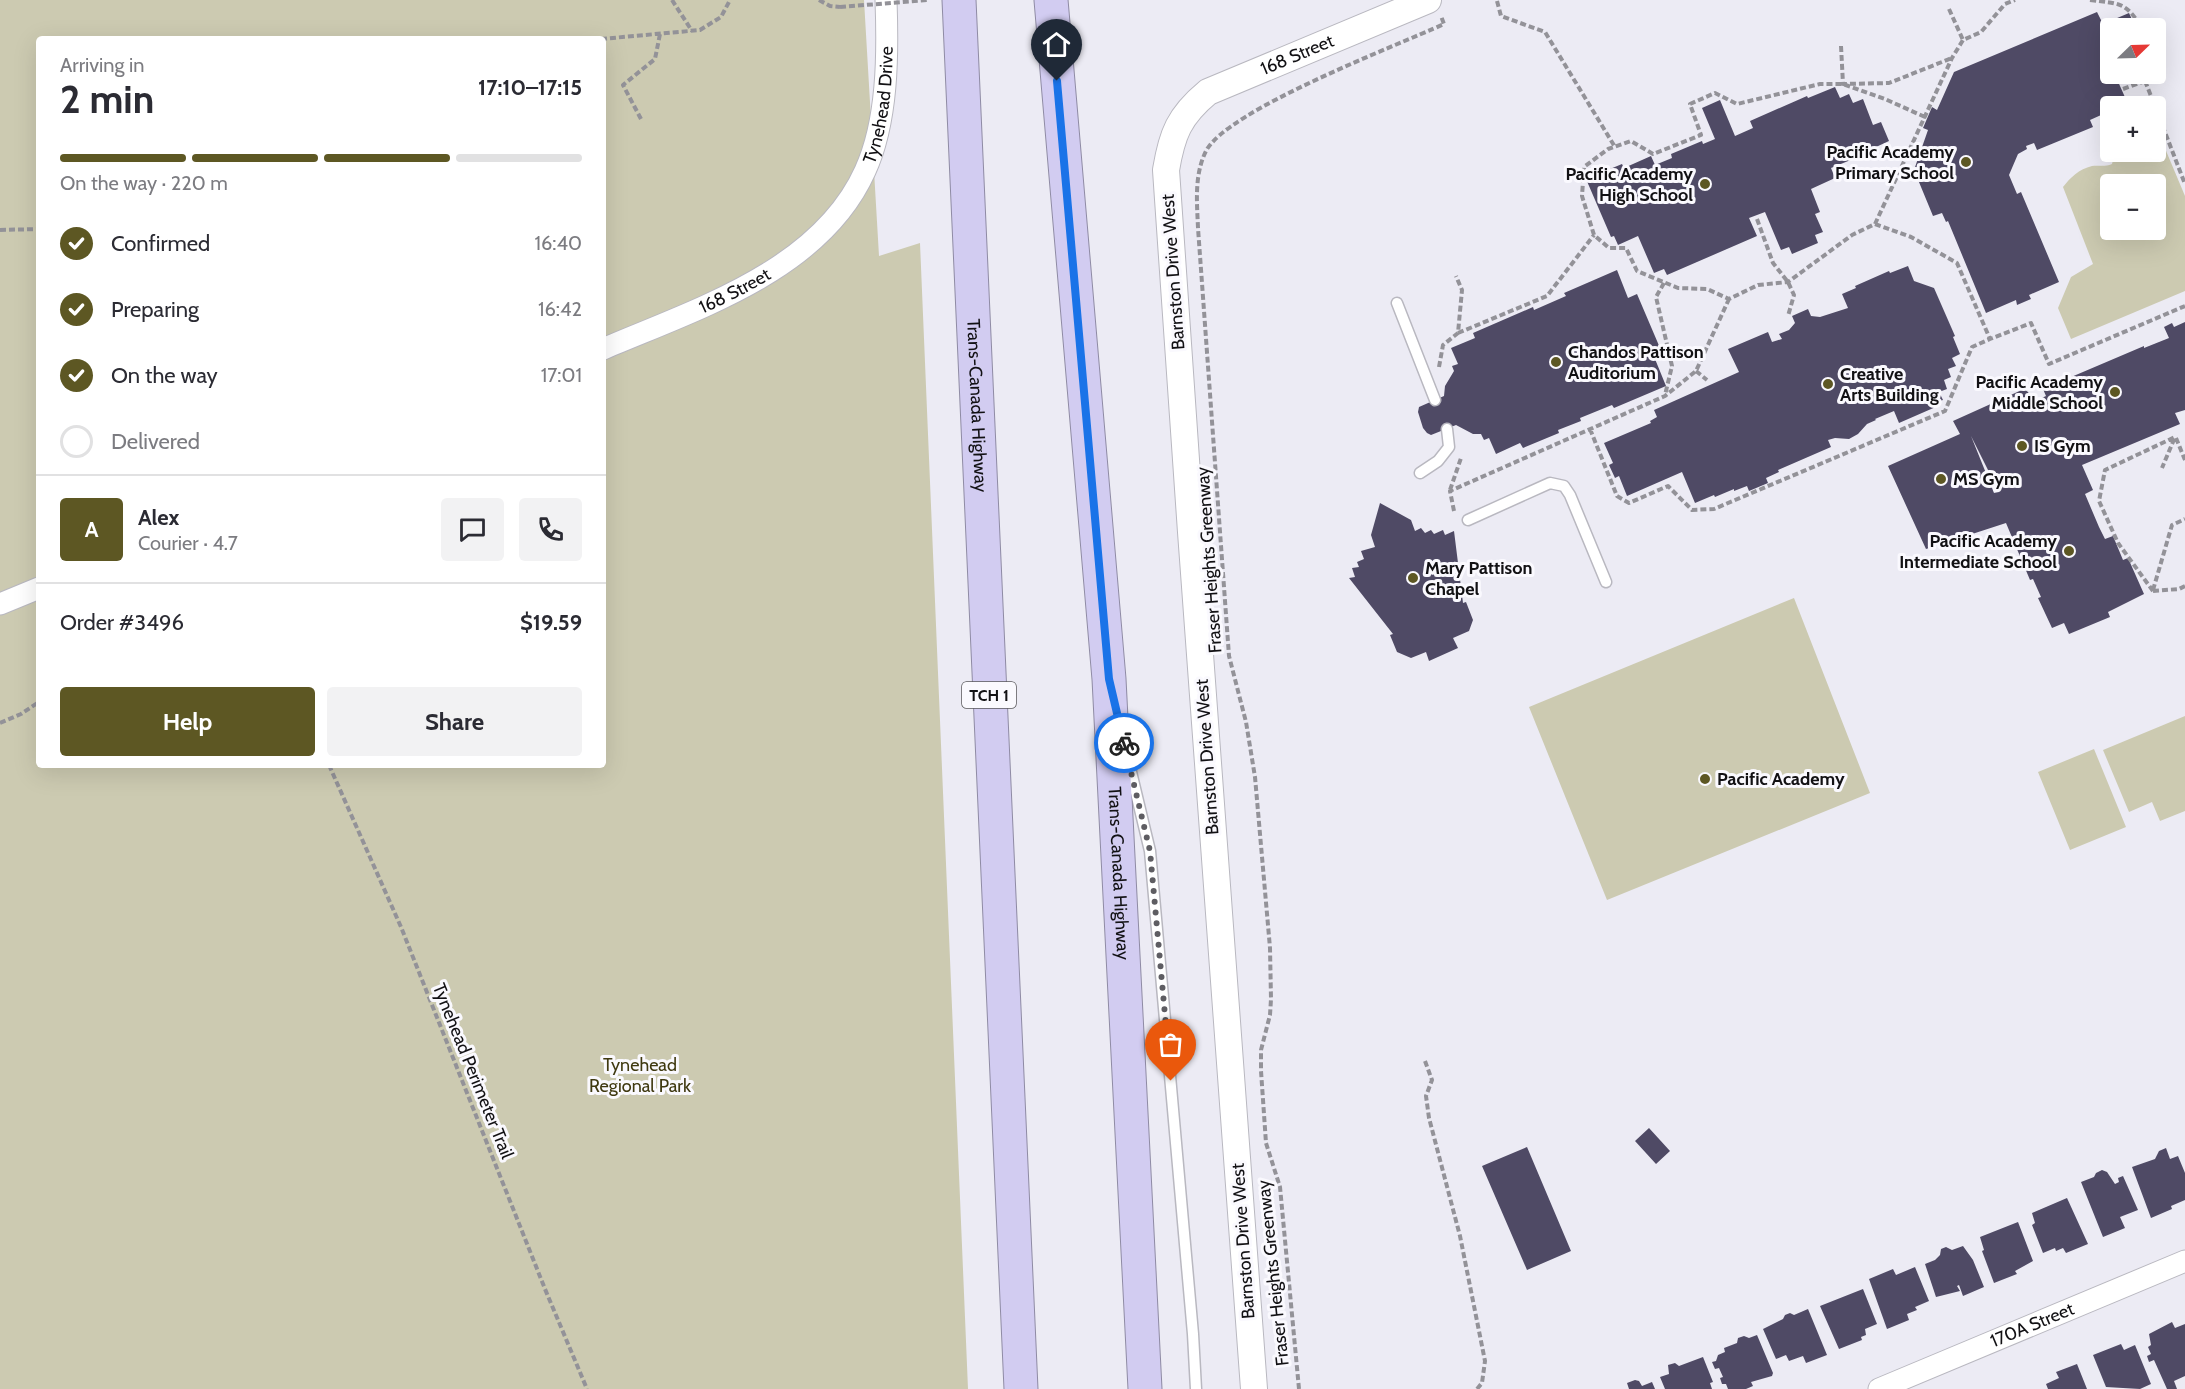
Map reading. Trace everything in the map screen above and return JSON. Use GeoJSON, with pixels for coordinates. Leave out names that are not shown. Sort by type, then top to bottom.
{"type":"FeatureCollection","features":[{"type":"Feature","properties":{"kind":"highway","name":"Trans-Canada Highway"},"geometry":{"type":"LineString","coordinates":[[959,0],[995,851],[1021,1389]]}},
{"type":"Feature","properties":{"kind":"highway","name":"Trans-Canada Highway"},"geometry":{"type":"LineString","coordinates":[[1051,0],[1109,679],[1145,1389]]}},
{"type":"Feature","properties":{"kind":"street","name":"Tynehead Drive"},"geometry":{"type":"LineString","coordinates":[[848,202],[866,171],[879,127],[888,49],[886,0]]}},
{"type":"Feature","properties":{"kind":"street","name":"168 Street"},"geometry":{"type":"LineString","coordinates":[[1177,126],[1191,106],[1208,92],[1434,7]]}},
{"type":"Feature","properties":{"kind":"street","name":"Barnston Drive West"},"geometry":{"type":"LineString","coordinates":[[1177,126],[1166,170],[1254,1389]]}},
{"type":"Feature","properties":{"kind":"street","name":"168 Street"},"geometry":{"type":"LineString","coordinates":[[606,348],[739,291],[782,266],[818,236],[848,202]]}},
{"type":"Feature","properties":{"kind":"street"},"geometry":{"type":"LineString","coordinates":[[0,604],[36,589]]}},
{"type":"Feature","properties":{"kind":"street","name":"170A Street"},"geometry":{"type":"LineString","coordinates":[[1879,1389],[1920,1381],[2185,1261]]}},
{"type":"Feature","properties":{"kind":"lane"},"geometry":{"type":"LineString","coordinates":[[1397,303],[1435,400]]}},
{"type":"Feature","properties":{"kind":"lane"},"geometry":{"type":"LineString","coordinates":[[1420,473],[1438,461],[1449,447],[1447,429]]}},
{"type":"Feature","properties":{"kind":"lane"},"geometry":{"type":"LineString","coordinates":[[1468,520],[1550,483],[1564,486],[1570,495],[1606,582]]}},
{"type":"Feature","properties":{"kind":"lane"},"geometry":{"type":"LineString","coordinates":[[1109,679],[1122,736]]}},
{"type":"Feature","properties":{"kind":"lane"},"geometry":{"type":"LineString","coordinates":[[1125,748],[1150,851],[1196,1389]]}},
{"type":"Feature","properties":{"kind":"path"},"geometry":{"type":"LineString","coordinates":[[672,0],[692,31]]}},
{"type":"Feature","properties":{"kind":"path"},"geometry":{"type":"LineString","coordinates":[[606,39],[704,28],[715,22],[730,0]]}},
{"type":"Feature","properties":{"kind":"path"},"geometry":{"type":"LineString","coordinates":[[819,0],[830,6],[840,7],[928,0]]}},
{"type":"Feature","properties":{"kind":"path"},"geometry":{"type":"LineString","coordinates":[[1454,511],[1450,491],[1665,396],[1696,371],[1729,299],[1758,285],[1788,282],[1852,235],[1875,224],[1952,58],[1963,40],[1981,32],[2005,4],[2014,0]]}},
{"type":"Feature","properties":{"kind":"path"},"geometry":{"type":"LineString","coordinates":[[2090,0],[2122,4],[2136,18]]}},
{"type":"Feature","properties":{"kind":"path"},"geometry":{"type":"LineString","coordinates":[[1497,1],[1501,16],[1545,32],[1615,147]]}},
{"type":"Feature","properties":{"kind":"path","name":"Fraser Heights Greenway"},"geometry":{"type":"LineString","coordinates":[[1299,1389],[1280,1187],[1266,1143],[1261,1061],[1263,1036],[1270,1015],[1270,948],[1255,777],[1246,722],[1229,656],[1198,228],[1198,174],[1207,149],[1224,131],[1320,78],[1444,24],[1434,7]]}},
{"type":"Feature","properties":{"kind":"path"},"geometry":{"type":"LineString","coordinates":[[1949,9],[1963,40]]}},
{"type":"Feature","properties":{"kind":"path"},"geometry":{"type":"LineString","coordinates":[[641,119],[623,85],[655,59],[660,34]]}},
{"type":"Feature","properties":{"kind":"path"},"geometry":{"type":"LineString","coordinates":[[1841,46],[1843,84]]}},
{"type":"Feature","properties":{"kind":"path"},"geometry":{"type":"LineString","coordinates":[[1729,299],[1707,289],[1678,288],[1637,271],[1626,248],[1609,248],[1594,235],[1581,196],[1584,167],[1608,149],[1631,141],[1653,154],[1701,135],[1690,104],[1715,93],[1737,104],[1820,84],[1888,83],[1952,58]]}},
{"type":"Feature","properties":{"kind":"path"},"geometry":{"type":"LineString","coordinates":[[1843,84],[1925,117]]}},
{"type":"Feature","properties":{"kind":"path"},"geometry":{"type":"LineString","coordinates":[[2123,89],[2137,84]]}},
{"type":"Feature","properties":{"kind":"path"},"geometry":{"type":"LineString","coordinates":[[2166,136],[2185,184]]}},
{"type":"Feature","properties":{"kind":"path"},"geometry":{"type":"LineString","coordinates":[[1757,219],[1773,263],[1788,282],[1794,295],[1788,316]]}},
{"type":"Feature","properties":{"kind":"path"},"geometry":{"type":"LineString","coordinates":[[1875,224],[1911,237],[1957,263],[1990,339]]}},
{"type":"Feature","properties":{"kind":"path"},"geometry":{"type":"LineString","coordinates":[[0,230],[36,229]]}},
{"type":"Feature","properties":{"kind":"path"},"geometry":{"type":"LineString","coordinates":[[1438,374],[1443,345],[1458,333],[1547,296],[1594,235]]}},
{"type":"Feature","properties":{"kind":"path"},"geometry":{"type":"LineString","coordinates":[[1455,276],[1462,290],[1458,333]]}},
{"type":"Feature","properties":{"kind":"path"},"geometry":{"type":"LineString","coordinates":[[1664,283],[1656,297],[1672,366],[1665,396]]}},
{"type":"Feature","properties":{"kind":"path"},"geometry":{"type":"LineString","coordinates":[[1590,429],[1617,496],[1629,503],[1668,486],[1692,510],[1714,509],[1945,411],[1972,347],[1990,339],[2031,323],[2049,364],[2185,306]]}},
{"type":"Feature","properties":{"kind":"path"},"geometry":{"type":"LineString","coordinates":[[1696,371],[1707,380]]}},
{"type":"Feature","properties":{"kind":"path"},"geometry":{"type":"LineString","coordinates":[[2175,437],[2185,460]]}},
{"type":"Feature","properties":{"kind":"path"},"geometry":{"type":"LineString","coordinates":[[2163,468],[2175,437]]}},
{"type":"Feature","properties":{"kind":"path"},"geometry":{"type":"LineString","coordinates":[[2153,591],[2118,543],[2099,501],[2105,470],[2175,437]]}},
{"type":"Feature","properties":{"kind":"path"},"geometry":{"type":"LineString","coordinates":[[2153,591],[2172,525],[2185,519]]}},
{"type":"Feature","properties":{"kind":"path"},"geometry":{"type":"LineString","coordinates":[[2153,591],[2180,589],[2185,586]]}},
{"type":"Feature","properties":{"kind":"path"},"geometry":{"type":"LineString","coordinates":[[0,723],[21,714],[36,704]]}},
{"type":"Feature","properties":{"kind":"path","name":"Tynehead Perimeter Trail"},"geometry":{"type":"LineString","coordinates":[[330,768],[401,927],[587,1389]]}},
{"type":"Feature","properties":{"kind":"path"},"geometry":{"type":"LineString","coordinates":[[1425,1061],[1432,1080],[1426,1096],[1429,1118],[1460,1236],[1485,1361],[1482,1383],[1477,1389]]}},
{"type":"Feature","properties":{"kind":"green space","name":"Tynehead Regional Park"},"geometry":{"type":"Polygon","coordinates":[[[0,0],[864,0],[879,256],[920,243],[968,1389],[0,1389],[0,0]]]}},
{"type":"Feature","properties":{"kind":"green space"},"geometry":{"type":"Polygon","coordinates":[[[2166,151],[2185,196],[2185,291],[2071,339],[2058,308],[2071,277],[2093,264],[2063,187],[2083,169],[2112,164],[2112,162],[2166,162],[2166,151]]]}},
{"type":"Feature","properties":{"kind":"green space"},"geometry":{"type":"Polygon","coordinates":[[[1794,598],[1870,793],[1607,900],[1529,707],[1794,598]]]}},
{"type":"Feature","properties":{"kind":"green space"},"geometry":{"type":"Polygon","coordinates":[[[2185,716],[2185,811],[2160,821],[2152,802],[2129,812],[2103,750],[2185,716]]]}},
{"type":"Feature","properties":{"kind":"green space"},"geometry":{"type":"Polygon","coordinates":[[[2094,749],[2126,827],[2070,850],[2038,772],[2094,749]]]}},
{"type":"Feature","properties":{"kind":"building","name":"Pacific Academy Primary School"},"geometry":{"type":"Polygon","coordinates":[[[2097,12],[2100,18],[2100,84],[2119,84],[2124,96],[2100,96],[2100,116],[2090,120],[2093,127],[2037,150],[2034,143],[2026,146],[2027,149],[2018,154],[2009,175],[2017,194],[2021,192],[2059,282],[2029,295],[2031,299],[2017,305],[2016,300],[1986,313],[1948,221],[1946,222],[1942,213],[1933,216],[1914,170],[1928,130],[1923,128],[1932,107],[1937,110],[1954,72],[2097,12]]]}},
{"type":"Feature","properties":{"kind":"building","name":"Pacific Academy Primary School"},"geometry":{"type":"Polygon","coordinates":[[[2129,13],[2131,18],[2117,18],[2129,13]]]}},
{"type":"Feature","properties":{"kind":"building","name":"Pacific Academy High School"},"geometry":{"type":"Polygon","coordinates":[[[1835,87],[1840,98],[1849,94],[1853,103],[1863,99],[1873,125],[1881,122],[1889,141],[1876,147],[1878,151],[1859,160],[1858,157],[1831,168],[1835,178],[1811,189],[1820,212],[1815,214],[1823,232],[1815,235],[1818,243],[1792,254],[1789,247],[1781,250],[1765,212],[1749,218],[1757,236],[1667,275],[1664,269],[1654,273],[1638,236],[1618,245],[1614,236],[1611,237],[1586,179],[1622,164],[1624,168],[1651,156],[1655,165],[1672,158],[1671,154],[1702,141],[1703,144],[1715,139],[1702,108],[1720,100],[1735,136],[1753,128],[1750,121],[1807,96],[1808,98],[1835,87]]]}},
{"type":"Feature","properties":{"kind":"building","name":"Creative Arts Building"},"geometry":{"type":"Polygon","coordinates":[[[1908,266],[1914,281],[1934,288],[1955,336],[1953,337],[1960,354],[1952,358],[1956,366],[1948,369],[1951,377],[1944,380],[1947,389],[1939,392],[1943,400],[1936,402],[1938,406],[1899,423],[1894,411],[1875,419],[1849,439],[1828,440],[1831,447],[1778,470],[1779,472],[1766,478],[1768,483],[1749,491],[1747,486],[1695,503],[1682,472],[1627,496],[1619,476],[1615,478],[1609,465],[1613,463],[1604,443],[1651,423],[1650,421],[1657,417],[1654,410],[1739,372],[1728,349],[1768,332],[1772,342],[1782,339],[1779,334],[1789,330],[1795,323],[1792,316],[1808,309],[1811,316],[1820,317],[1848,308],[1842,294],[1889,271],[1890,273],[1908,266]]]}},
{"type":"Feature","properties":{"kind":"building","name":"Chandos Pattison Auditorium"},"geometry":{"type":"Polygon","coordinates":[[[1617,270],[1628,298],[1637,294],[1663,355],[1655,359],[1666,386],[1614,408],[1612,405],[1580,418],[1581,421],[1558,430],[1559,433],[1523,448],[1520,443],[1496,454],[1489,438],[1484,440],[1481,434],[1473,434],[1456,425],[1431,435],[1427,433],[1418,412],[1419,407],[1444,396],[1445,386],[1454,371],[1452,366],[1458,364],[1451,348],[1475,338],[1473,333],[1533,307],[1534,310],[1566,296],[1564,293],[1617,270]]]}},
{"type":"Feature","properties":{"kind":"building"},"geometry":{"type":"Polygon","coordinates":[[[2185,322],[2185,410],[2175,413],[2180,424],[2082,465],[2093,490],[2085,494],[2099,527],[2105,539],[2113,536],[2123,560],[2128,558],[2144,594],[2108,612],[2110,617],[2069,634],[2064,623],[2052,628],[2038,598],[2041,597],[2033,579],[2030,580],[2006,523],[1926,549],[1888,466],[1960,434],[1953,421],[2024,389],[2033,402],[2046,396],[2043,389],[2144,346],[2144,348],[2169,338],[2164,327],[2172,323],[2174,327],[2185,322]],[[1971,436],[1994,493],[1999,492],[1971,436]]]}},
{"type":"Feature","properties":{"kind":"building"},"geometry":{"type":"Polygon","coordinates":[[[1380,503],[1411,520],[1415,531],[1421,528],[1425,533],[1431,530],[1434,534],[1443,530],[1445,535],[1454,531],[1463,603],[1466,602],[1473,620],[1469,631],[1453,638],[1458,648],[1429,661],[1426,652],[1411,658],[1397,652],[1390,635],[1393,634],[1349,578],[1355,577],[1352,568],[1359,567],[1357,562],[1364,559],[1361,551],[1375,547],[1371,535],[1380,503]]]}},
{"type":"Feature","properties":{"kind":"building"},"geometry":{"type":"Polygon","coordinates":[[[1649,1128],[1670,1151],[1656,1164],[1635,1141],[1649,1128]]]}},
{"type":"Feature","properties":{"kind":"building"},"geometry":{"type":"Polygon","coordinates":[[[1527,1147],[1571,1251],[1527,1270],[1482,1166],[1527,1147]]]}},
{"type":"Feature","properties":{"kind":"building"},"geometry":{"type":"Polygon","coordinates":[[[2166,1148],[2170,1159],[2178,1156],[2185,1173],[2185,1200],[2171,1206],[2172,1209],[2151,1218],[2132,1167],[2155,1159],[2159,1151],[2166,1148]]]}},
{"type":"Feature","properties":{"kind":"building"},"geometry":{"type":"Polygon","coordinates":[[[2102,1170],[2107,1172],[2115,1184],[2119,1182],[2118,1178],[2123,1176],[2138,1210],[2120,1217],[2125,1228],[2103,1237],[2081,1182],[2094,1177],[2102,1170]]]}},
{"type":"Feature","properties":{"kind":"building"},"geometry":{"type":"Polygon","coordinates":[[[2067,1198],[2088,1244],[2066,1253],[2063,1248],[2056,1251],[2055,1248],[2043,1253],[2032,1225],[2035,1223],[2032,1213],[2067,1198]]]}},
{"type":"Feature","properties":{"kind":"building"},"geometry":{"type":"Polygon","coordinates":[[[2018,1222],[2033,1261],[2015,1271],[2017,1274],[1994,1283],[1982,1251],[1984,1250],[1980,1237],[2018,1222]]]}},
{"type":"Feature","properties":{"kind":"building"},"geometry":{"type":"Polygon","coordinates":[[[1963,1246],[1973,1260],[1984,1287],[1963,1296],[1959,1285],[1957,1286],[1960,1291],[1936,1297],[1925,1264],[1935,1260],[1940,1255],[1941,1249],[1946,1247],[1952,1250],[1963,1246]]]}},
{"type":"Feature","properties":{"kind":"building"},"geometry":{"type":"Polygon","coordinates":[[[1915,1267],[1929,1301],[1915,1307],[1917,1310],[1907,1314],[1909,1320],[1887,1329],[1869,1279],[1893,1269],[1896,1275],[1915,1267]]]}},
{"type":"Feature","properties":{"kind":"building"},"geometry":{"type":"Polygon","coordinates":[[[1863,1289],[1877,1324],[1865,1329],[1866,1335],[1861,1337],[1862,1340],[1839,1349],[1820,1306],[1863,1289]]]}},
{"type":"Feature","properties":{"kind":"building"},"geometry":{"type":"Polygon","coordinates":[[[1808,1309],[1827,1355],[1806,1363],[1803,1356],[1789,1361],[1786,1355],[1776,1359],[1763,1329],[1783,1319],[1785,1315],[1790,1313],[1794,1315],[1808,1309]]]}},
{"type":"Feature","properties":{"kind":"building"},"geometry":{"type":"Polygon","coordinates":[[[2172,1322],[2175,1328],[2185,1324],[2185,1376],[2174,1381],[2177,1389],[2167,1389],[2154,1360],[2149,1362],[2147,1356],[2151,1354],[2148,1347],[2151,1345],[2149,1334],[2172,1322]]]}},
{"type":"Feature","properties":{"kind":"building"},"geometry":{"type":"Polygon","coordinates":[[[1757,1335],[1773,1373],[1772,1376],[1751,1382],[1753,1386],[1746,1389],[1728,1389],[1726,1384],[1722,1384],[1720,1378],[1723,1377],[1719,1368],[1715,1369],[1712,1362],[1716,1361],[1718,1355],[1725,1352],[1724,1348],[1737,1343],[1738,1338],[1757,1335]]]}},
{"type":"Feature","properties":{"kind":"building"},"geometry":{"type":"Polygon","coordinates":[[[2121,1344],[2124,1350],[2135,1345],[2151,1384],[2140,1389],[2106,1387],[2093,1355],[2121,1344]]]}},
{"type":"Feature","properties":{"kind":"building"},"geometry":{"type":"Polygon","coordinates":[[[1703,1357],[1713,1382],[1710,1383],[1712,1389],[1665,1389],[1660,1377],[1669,1374],[1668,1365],[1675,1363],[1679,1366],[1703,1357]]]}},
{"type":"Feature","properties":{"kind":"building"},"geometry":{"type":"Polygon","coordinates":[[[2077,1364],[2087,1389],[2048,1389],[2046,1384],[2059,1378],[2056,1372],[2077,1364]]]}},
{"type":"Feature","properties":{"kind":"building"},"geometry":{"type":"Polygon","coordinates":[[[1639,1381],[1642,1386],[1652,1382],[1655,1389],[1629,1389],[1627,1383],[1639,1381]]]}},
{"type":"Feature","properties":{"kind":"way so far"},"geometry":{"type":"LineString","coordinates":[[1124,743],[1150,851],[1171,1081]]}},
{"type":"Feature","properties":{"kind":"place","name":"Pacific Academy Primary School"},"geometry":{"type":"Point","coordinates":[1966,162]}},
{"type":"Feature","properties":{"kind":"place","name":"Pacific Academy High School"},"geometry":{"type":"Point","coordinates":[1705,184]}},
{"type":"Feature","properties":{"kind":"place","name":"Chandos Pattison Auditorium"},"geometry":{"type":"Point","coordinates":[1556,362]}},
{"type":"Feature","properties":{"kind":"place","name":"Creative Arts Building"},"geometry":{"type":"Point","coordinates":[1828,384]}},
{"type":"Feature","properties":{"kind":"place","name":"Pacific Academy Middle School"},"geometry":{"type":"Point","coordinates":[2115,392]}},
{"type":"Feature","properties":{"kind":"place","name":"IS Gym"},"geometry":{"type":"Point","coordinates":[2022,446]}},
{"type":"Feature","properties":{"kind":"place","name":"MS Gym"},"geometry":{"type":"Point","coordinates":[1941,479]}},
{"type":"Feature","properties":{"kind":"place","name":"Pacific Academy Intermediate School"},"geometry":{"type":"Point","coordinates":[2069,551]}},
{"type":"Feature","properties":{"kind":"place","name":"Mary Pattison Chapel"},"geometry":{"type":"Point","coordinates":[1413,578]}},
{"type":"Feature","properties":{"kind":"place","name":"Pacific Academy"},"geometry":{"type":"Point","coordinates":[1705,779]}},
{"type":"Feature","properties":{"kind":"route"},"geometry":{"type":"LineString","coordinates":[[1057,81],[1109,679],[1124,743]]}}]}
